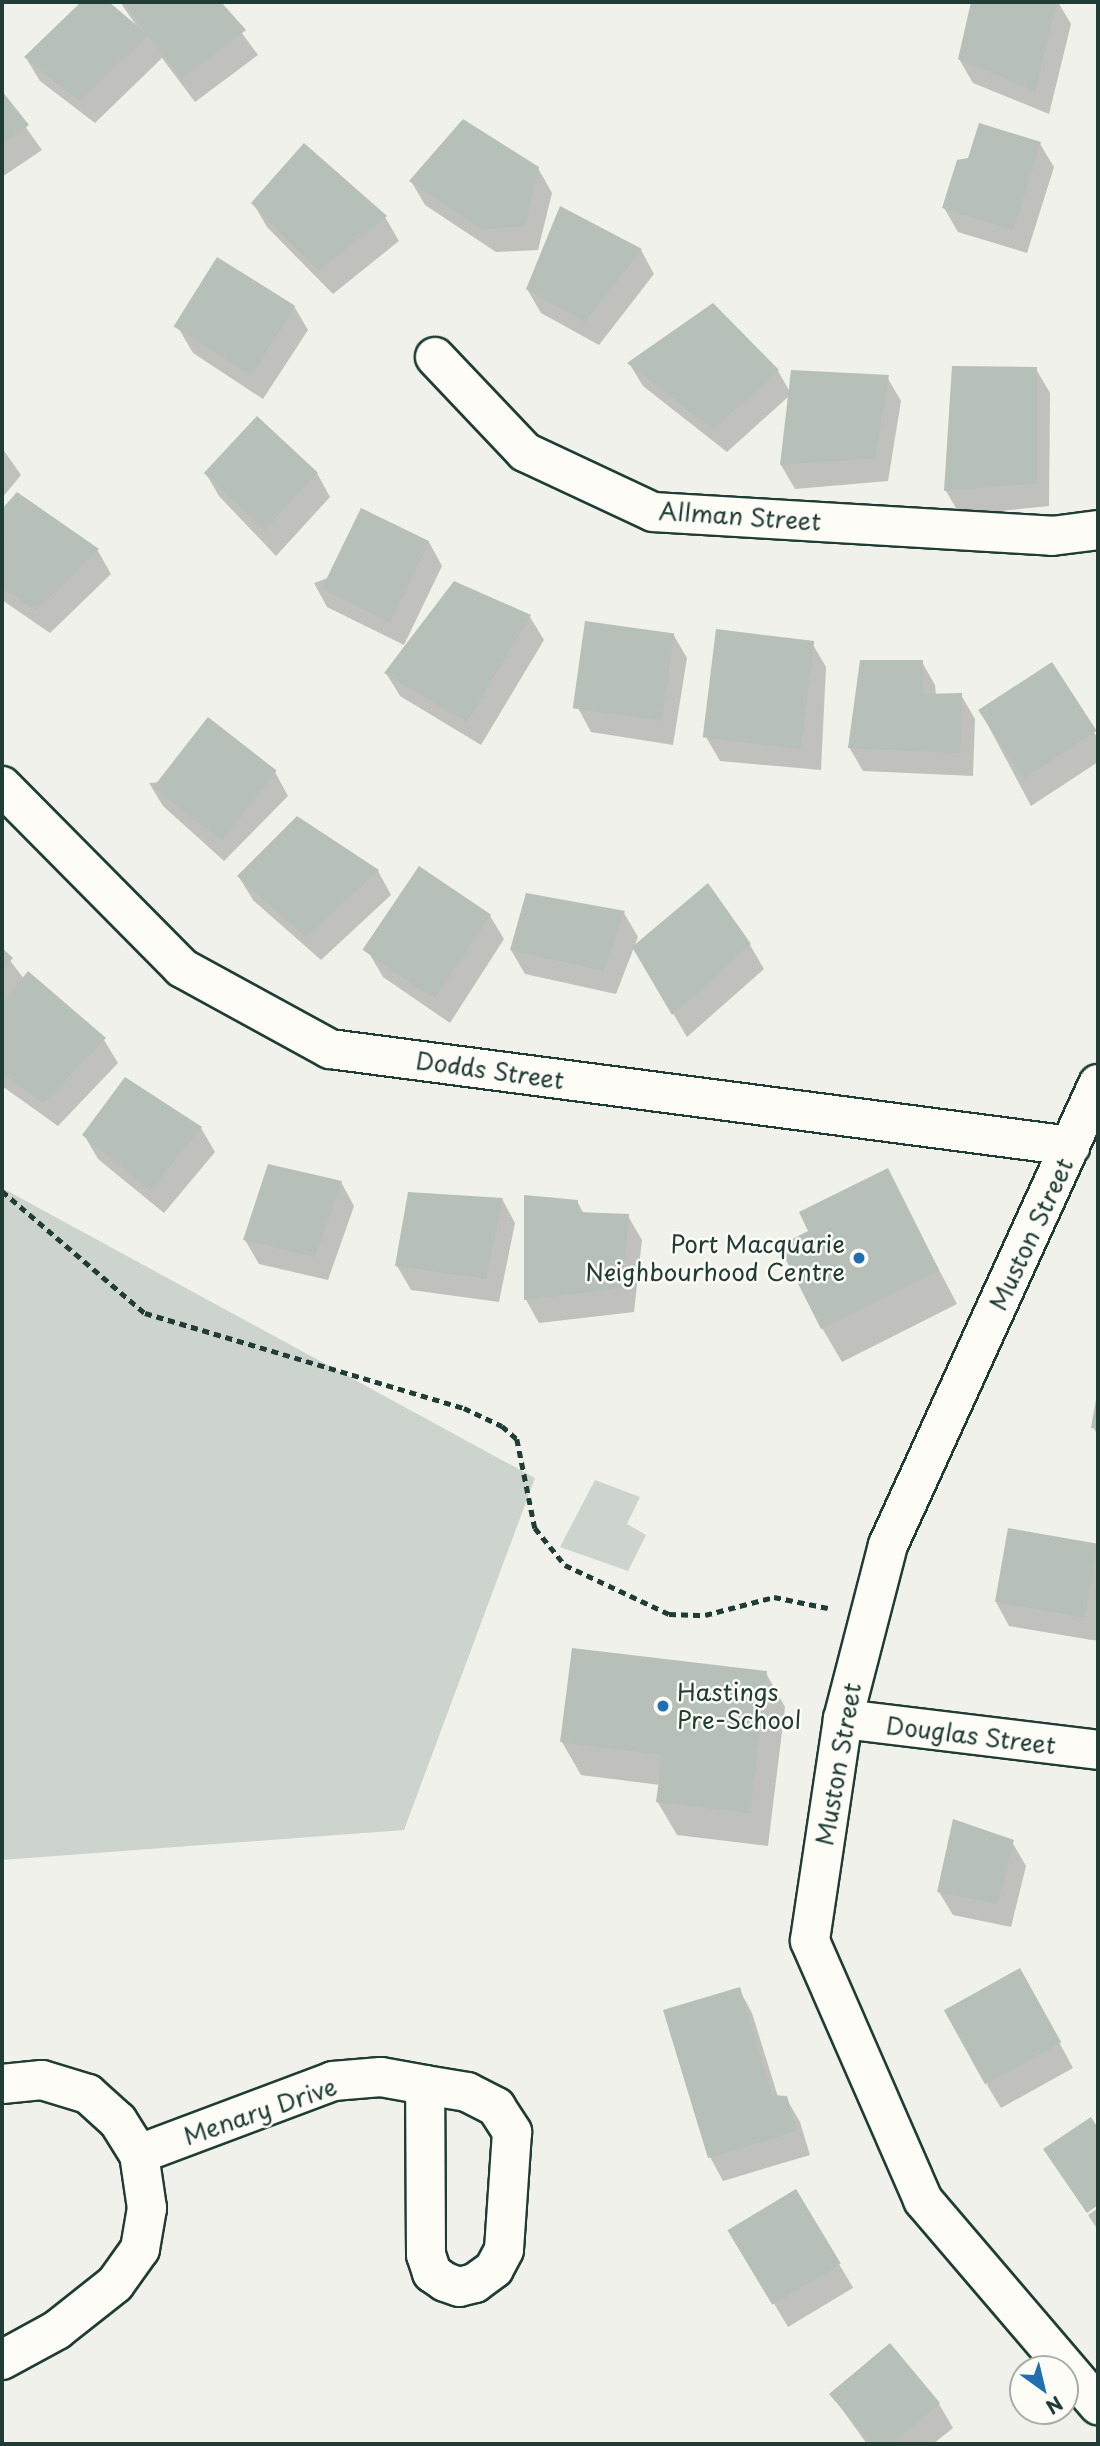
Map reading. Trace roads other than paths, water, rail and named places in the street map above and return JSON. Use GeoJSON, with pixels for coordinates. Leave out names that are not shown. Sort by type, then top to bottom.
{"type":"FeatureCollection","features":[{"type":"Feature","properties":{"kind":"street","name":"Allman Street"},"geometry":{"type":"LineString","coordinates":[[435,357],[525,452],[653,512],[1052,536],[1098,530]]}},
{"type":"Feature","properties":{"kind":"street","name":"Dodds Street"},"geometry":{"type":"LineString","coordinates":[[2,786],[182,968],[330,1049],[1071,1146]]}},
{"type":"Feature","properties":{"kind":"street","name":"Muston Street"},"geometry":{"type":"LineString","coordinates":[[1098,1084],[888,1545],[843,1720],[810,1941],[923,2200],[1098,2404]]}},
{"type":"Feature","properties":{"kind":"street","name":"Douglas Street"},"geometry":{"type":"LineString","coordinates":[[843,1720],[1098,1750]]}},
{"type":"Feature","properties":{"kind":"street","name":"Menary Drive"},"geometry":{"type":"LineString","coordinates":[[139,2154],[333,2081],[381,2077],[467,2092],[496,2107],[512,2132],[504,2250],[494,2269],[475,2283],[459,2287],[432,2273],[426,2255],[425,2085]]}},
{"type":"Feature","properties":{"kind":"street"},"geometry":{"type":"LineString","coordinates":[[2,2084],[42,2080],[88,2094],[118,2121],[139,2154],[147,2208],[140,2249],[114,2284],[57,2330],[2,2360]]}},
{"type":"Feature","properties":{"kind":"place","name":"Port Macquarie Neighbourhood Centre"},"geometry":{"type":"Point","coordinates":[859,1258]}},
{"type":"Feature","properties":{"kind":"place","name":"Hastings Pre-School"},"geometry":{"type":"Point","coordinates":[663,1706]}}]}
